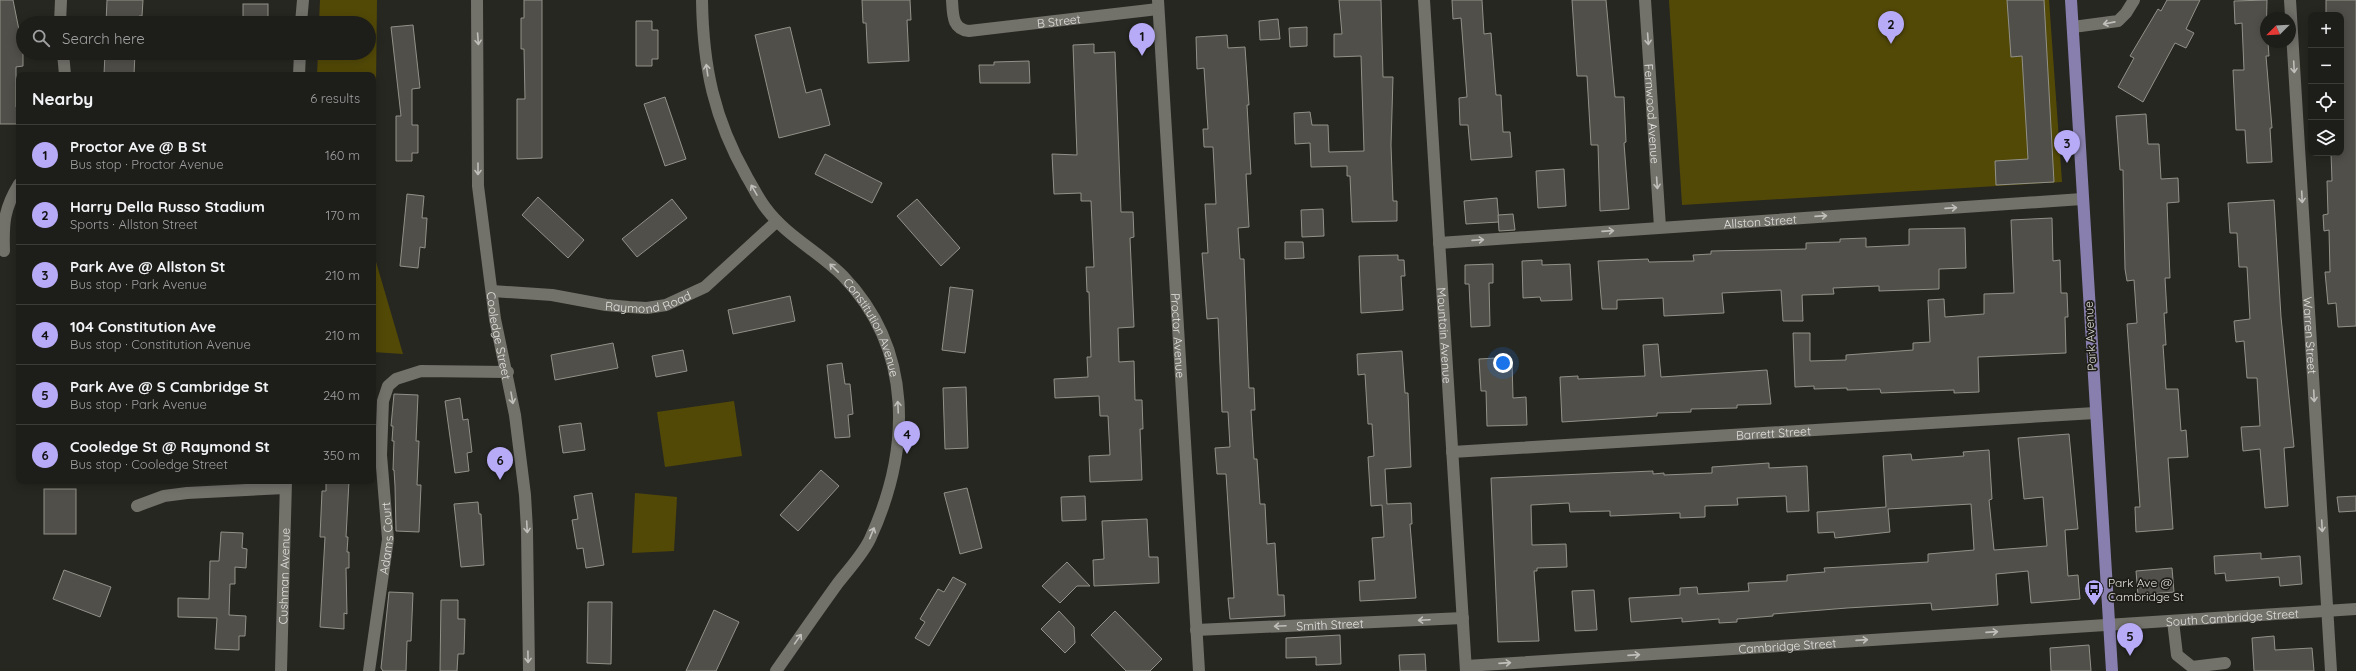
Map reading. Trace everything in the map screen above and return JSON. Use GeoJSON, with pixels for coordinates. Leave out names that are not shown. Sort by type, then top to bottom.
{"type":"FeatureCollection","features":[{"type":"Feature","properties":{"kind":"main road","name":"Park Avenue"},"geometry":{"type":"LineString","coordinates":[[2071,0],[2095,413],[2112,671]]}},
{"type":"Feature","properties":{"kind":"street"},"geometry":{"type":"LineString","coordinates":[[60,16],[61,0]]}},
{"type":"Feature","properties":{"kind":"street"},"geometry":{"type":"LineString","coordinates":[[302,16],[303,0]]}},
{"type":"Feature","properties":{"kind":"street","name":"Cooledge Street"},"geometry":{"type":"LineString","coordinates":[[477,0],[478,186],[495,319],[508,372],[515,415],[528,530],[529,671]]}},
{"type":"Feature","properties":{"kind":"street","name":"Constitution Avenue"},"geometry":{"type":"LineString","coordinates":[[702,0],[707,72],[716,110],[740,165],[763,205],[776,222],[800,242],[824,258],[860,295],[877,321],[890,351],[897,382],[899,414],[894,472],[869,541],[776,671]]}},
{"type":"Feature","properties":{"kind":"street","name":"B Street"},"geometry":{"type":"LineString","coordinates":[[952,0],[954,20],[960,29],[969,31],[1158,5]]}},
{"type":"Feature","properties":{"kind":"street","name":"Mountain Avenue"},"geometry":{"type":"LineString","coordinates":[[1424,0],[1466,668]]}},
{"type":"Feature","properties":{"kind":"street","name":"Fernwood Avenue"},"geometry":{"type":"LineString","coordinates":[[1645,0],[1660,227]]}},
{"type":"Feature","properties":{"kind":"street"},"geometry":{"type":"LineString","coordinates":[[2073,27],[2118,21],[2126,13],[2134,0]]}},
{"type":"Feature","properties":{"kind":"street","name":"Warren Street"},"geometry":{"type":"LineString","coordinates":[[2290,0],[2331,671]]}},
{"type":"Feature","properties":{"kind":"street","name":"Proctor Avenue"},"geometry":{"type":"LineString","coordinates":[[1158,5],[1199,671]]}},
{"type":"Feature","properties":{"kind":"street"},"geometry":{"type":"LineString","coordinates":[[64,60],[65,72]]}},
{"type":"Feature","properties":{"kind":"street"},"geometry":{"type":"LineString","coordinates":[[299,72],[300,60]]}},
{"type":"Feature","properties":{"kind":"street"},"geometry":{"type":"LineString","coordinates":[[4,251],[4,220],[8,203],[16,189]]}},
{"type":"Feature","properties":{"kind":"street","name":"Allston Street"},"geometry":{"type":"LineString","coordinates":[[1439,243],[2082,199]]}},
{"type":"Feature","properties":{"kind":"street","name":"Raymond Road"},"geometry":{"type":"LineString","coordinates":[[492,291],[552,295],[606,306],[647,308],[666,304],[705,287],[776,222]]}},
{"type":"Feature","properties":{"kind":"street","name":"Adams Court"},"geometry":{"type":"LineString","coordinates":[[369,671],[388,540],[381,454],[383,401],[388,386],[396,379],[421,371],[508,372]]}},
{"type":"Feature","properties":{"kind":"street","name":"Barrett Street"},"geometry":{"type":"LineString","coordinates":[[1452,452],[2095,413]]}},
{"type":"Feature","properties":{"kind":"street"},"geometry":{"type":"LineString","coordinates":[[137,506],[164,496],[187,492],[286,485]]}},
{"type":"Feature","properties":{"kind":"street","name":"Cushman Avenue"},"geometry":{"type":"LineString","coordinates":[[281,671],[286,485]]}},
{"type":"Feature","properties":{"kind":"street","name":"South Cambridge Street"},"geometry":{"type":"LineString","coordinates":[[2109,624],[2356,609]]}},
{"type":"Feature","properties":{"kind":"street","name":"Smith Street"},"geometry":{"type":"LineString","coordinates":[[1196,630],[1463,618]]}},
{"type":"Feature","properties":{"kind":"street"},"geometry":{"type":"LineString","coordinates":[[2173,620],[2177,655],[2192,667],[2225,663]]}},
{"type":"Feature","properties":{"kind":"street","name":"Cambridge Street"},"geometry":{"type":"LineString","coordinates":[[1466,668],[2109,624]]}},
{"type":"Feature","properties":{"kind":"shaded area"},"geometry":{"type":"Polygon","coordinates":[[[320,0],[377,0],[376,85],[376,72],[317,72],[318,60],[376,60],[376,16],[319,16],[320,0]]]}},
{"type":"Feature","properties":{"kind":"shaded area"},"geometry":{"type":"Polygon","coordinates":[[[1669,0],[2049,0],[2062,182],[1682,205],[1669,0]]]}},
{"type":"Feature","properties":{"kind":"shaded area"},"geometry":{"type":"Polygon","coordinates":[[[376,262],[403,354],[376,352],[376,262]]]}},
{"type":"Feature","properties":{"kind":"shaded area"},"geometry":{"type":"Polygon","coordinates":[[[734,401],[742,456],[665,467],[657,412],[734,401]]]}},
{"type":"Feature","properties":{"kind":"shaded area"},"geometry":{"type":"Polygon","coordinates":[[[635,493],[677,497],[674,551],[632,553],[635,493]]]}},
{"type":"Feature","properties":{"kind":"building"},"geometry":{"type":"Polygon","coordinates":[[[0,0],[13,0],[16,16],[16,60],[23,60],[23,66],[16,67],[16,124],[0,124],[0,0]]]}},
{"type":"Feature","properties":{"kind":"building"},"geometry":{"type":"Polygon","coordinates":[[[107,0],[143,0],[142,16],[106,16],[107,0]]]}},
{"type":"Feature","properties":{"kind":"building"},"geometry":{"type":"Polygon","coordinates":[[[524,0],[542,0],[542,158],[517,159],[517,99],[525,99],[524,49],[521,49],[521,18],[524,18],[524,0]]]}},
{"type":"Feature","properties":{"kind":"building"},"geometry":{"type":"Polygon","coordinates":[[[862,0],[910,0],[911,20],[907,20],[909,61],[868,63],[866,23],[863,23],[862,0]]]}},
{"type":"Feature","properties":{"kind":"building"},"geometry":{"type":"Polygon","coordinates":[[[1339,0],[1381,0],[1383,77],[1393,77],[1391,145],[1393,201],[1397,201],[1397,221],[1352,222],[1350,176],[1347,176],[1347,166],[1311,167],[1310,143],[1295,144],[1294,113],[1310,112],[1312,125],[1328,125],[1329,152],[1364,151],[1361,56],[1334,57],[1334,34],[1342,34],[1339,0]]]}},
{"type":"Feature","properties":{"kind":"building"},"geometry":{"type":"Polygon","coordinates":[[[1452,0],[1482,0],[1484,34],[1491,33],[1496,95],[1501,95],[1503,132],[1510,132],[1512,157],[1471,160],[1468,125],[1460,125],[1459,98],[1467,97],[1461,18],[1453,19],[1452,0]]]}},
{"type":"Feature","properties":{"kind":"building"},"geometry":{"type":"Polygon","coordinates":[[[1572,0],[1606,0],[1615,97],[1624,97],[1626,142],[1624,143],[1629,209],[1600,211],[1598,145],[1591,145],[1587,76],[1577,76],[1572,0]]]}},
{"type":"Feature","properties":{"kind":"building"},"geometry":{"type":"Polygon","coordinates":[[[2007,0],[2044,0],[2054,182],[1996,185],[1995,161],[2028,159],[2022,56],[2011,57],[2007,0]]]}},
{"type":"Feature","properties":{"kind":"building"},"geometry":{"type":"Polygon","coordinates":[[[2167,0],[2200,0],[2186,29],[2194,33],[2186,48],[2175,43],[2143,102],[2118,87],[2134,58],[2130,56],[2158,9],[2161,11],[2167,0]]]}},
{"type":"Feature","properties":{"kind":"building"},"geometry":{"type":"Polygon","coordinates":[[[2267,0],[2267,12],[2260,12],[2260,48],[2268,48],[2269,56],[2266,56],[2272,128],[2270,128],[2272,162],[2247,163],[2245,130],[2236,130],[2233,70],[2244,70],[2242,23],[2235,24],[2234,1],[2267,0]]]}},
{"type":"Feature","properties":{"kind":"building"},"geometry":{"type":"Polygon","coordinates":[[[2326,0],[2356,0],[2356,326],[2338,327],[2336,303],[2328,304],[2325,272],[2330,272],[2329,230],[2324,231],[2323,215],[2328,214],[2327,181],[2332,181],[2331,156],[2344,156],[2344,12],[2326,12],[2326,0]]]}},
{"type":"Feature","properties":{"kind":"building"},"geometry":{"type":"Polygon","coordinates":[[[243,4],[268,4],[268,16],[243,16],[243,4]]]}},
{"type":"Feature","properties":{"kind":"building"},"geometry":{"type":"Polygon","coordinates":[[[1278,19],[1280,39],[1260,40],[1259,21],[1278,19]]]}},
{"type":"Feature","properties":{"kind":"building"},"geometry":{"type":"Polygon","coordinates":[[[636,21],[652,21],[652,30],[658,30],[658,59],[652,59],[652,66],[636,66],[636,21]]]}},
{"type":"Feature","properties":{"kind":"building"},"geometry":{"type":"Polygon","coordinates":[[[413,25],[420,88],[412,89],[412,125],[418,125],[418,153],[412,153],[412,161],[396,161],[396,116],[401,116],[391,27],[413,25]]]}},
{"type":"Feature","properties":{"kind":"building"},"geometry":{"type":"Polygon","coordinates":[[[790,27],[806,93],[821,89],[830,125],[779,138],[755,35],[790,27]]]}},
{"type":"Feature","properties":{"kind":"building"},"geometry":{"type":"Polygon","coordinates":[[[1307,27],[1307,46],[1290,47],[1289,28],[1307,27]]]}},
{"type":"Feature","properties":{"kind":"building"},"geometry":{"type":"Polygon","coordinates":[[[1227,35],[1228,48],[1245,47],[1249,105],[1247,105],[1251,174],[1246,174],[1249,227],[1238,228],[1240,259],[1244,259],[1249,388],[1254,388],[1255,410],[1251,410],[1254,459],[1257,459],[1260,504],[1265,504],[1267,544],[1275,543],[1278,595],[1284,595],[1285,616],[1230,619],[1228,598],[1234,598],[1226,474],[1217,474],[1215,448],[1230,447],[1228,412],[1222,412],[1218,318],[1207,319],[1202,253],[1208,253],[1205,204],[1216,204],[1213,147],[1204,147],[1203,129],[1208,129],[1204,68],[1197,69],[1196,37],[1227,35]]]}},
{"type":"Feature","properties":{"kind":"building"},"geometry":{"type":"Polygon","coordinates":[[[1094,44],[1094,53],[1115,52],[1121,212],[1133,212],[1134,237],[1130,238],[1134,327],[1118,328],[1119,362],[1134,361],[1135,400],[1142,400],[1143,429],[1140,429],[1142,480],[1090,482],[1089,456],[1110,455],[1108,416],[1100,416],[1099,396],[1055,398],[1054,379],[1088,377],[1087,357],[1091,357],[1089,292],[1087,292],[1086,267],[1094,267],[1091,201],[1081,201],[1081,193],[1054,194],[1052,154],[1077,155],[1073,45],[1094,44]]]}},
{"type":"Feature","properties":{"kind":"building"},"geometry":{"type":"Polygon","coordinates":[[[105,60],[135,60],[134,72],[104,72],[105,60]]]}},
{"type":"Feature","properties":{"kind":"building"},"geometry":{"type":"Polygon","coordinates":[[[1029,61],[1030,83],[980,83],[979,65],[994,65],[994,62],[1029,61]]]}},
{"type":"Feature","properties":{"kind":"building"},"geometry":{"type":"Polygon","coordinates":[[[665,97],[686,159],[665,166],[644,104],[665,97]]]}},
{"type":"Feature","properties":{"kind":"building"},"geometry":{"type":"Polygon","coordinates":[[[2146,114],[2148,144],[2159,144],[2161,179],[2178,178],[2179,202],[2167,203],[2170,278],[2165,278],[2167,313],[2164,313],[2166,345],[2163,345],[2166,389],[2178,389],[2181,431],[2186,430],[2188,457],[2168,458],[2173,529],[2136,532],[2135,507],[2140,507],[2127,324],[2137,323],[2134,280],[2127,281],[2125,269],[2123,170],[2120,170],[2116,116],[2146,114]]]}},
{"type":"Feature","properties":{"kind":"building"},"geometry":{"type":"Polygon","coordinates":[[[825,154],[882,183],[872,203],[815,174],[825,154]]]}},
{"type":"Feature","properties":{"kind":"building"},"geometry":{"type":"Polygon","coordinates":[[[1564,169],[1566,206],[1538,208],[1536,171],[1564,169]]]}},
{"type":"Feature","properties":{"kind":"building"},"geometry":{"type":"Polygon","coordinates":[[[407,194],[424,196],[422,218],[427,218],[425,248],[420,247],[418,268],[400,266],[407,194]]]}},
{"type":"Feature","properties":{"kind":"building"},"geometry":{"type":"Polygon","coordinates":[[[538,197],[584,240],[568,258],[522,215],[538,197]]]}},
{"type":"Feature","properties":{"kind":"building"},"geometry":{"type":"Polygon","coordinates":[[[1497,198],[1499,222],[1466,224],[1464,201],[1497,198]]]}},
{"type":"Feature","properties":{"kind":"building"},"geometry":{"type":"Polygon","coordinates":[[[672,199],[687,218],[637,257],[622,239],[672,199]]]}},
{"type":"Feature","properties":{"kind":"building"},"geometry":{"type":"Polygon","coordinates":[[[917,199],[960,248],[941,266],[897,216],[917,199]]]}},
{"type":"Feature","properties":{"kind":"building"},"geometry":{"type":"Polygon","coordinates":[[[2274,200],[2281,317],[2294,447],[2284,448],[2288,506],[2265,508],[2260,449],[2243,451],[2241,427],[2260,426],[2257,378],[2247,378],[2244,341],[2236,342],[2234,321],[2250,319],[2247,267],[2239,267],[2237,233],[2230,233],[2228,203],[2274,200]]]}},
{"type":"Feature","properties":{"kind":"building"},"geometry":{"type":"Polygon","coordinates":[[[1323,209],[1324,236],[1302,237],[1301,210],[1323,209]]]}},
{"type":"Feature","properties":{"kind":"building"},"geometry":{"type":"Polygon","coordinates":[[[1513,214],[1515,230],[1499,231],[1498,215],[1513,214]]]}},
{"type":"Feature","properties":{"kind":"building"},"geometry":{"type":"Polygon","coordinates":[[[2052,218],[2053,261],[2060,260],[2061,293],[2067,293],[2068,317],[2065,317],[2066,353],[1978,357],[1979,392],[1954,393],[1954,390],[1881,393],[1880,389],[1847,390],[1847,388],[1814,389],[1814,386],[1795,387],[1793,333],[1810,333],[1810,361],[1846,360],[1846,355],[1913,350],[1913,343],[1930,342],[1928,300],[1944,299],[1945,317],[1984,314],[1984,294],[2014,293],[2011,220],[2052,218]]]}},
{"type":"Feature","properties":{"kind":"building"},"geometry":{"type":"Polygon","coordinates":[[[1965,228],[1966,268],[1939,269],[1939,289],[1879,291],[1879,286],[1833,288],[1834,294],[1802,295],[1803,321],[1783,321],[1781,290],[1722,293],[1724,313],[1664,316],[1663,298],[1617,300],[1617,309],[1602,309],[1598,261],[1648,259],[1649,262],[1694,261],[1693,255],[1711,254],[1711,251],[1806,249],[1806,243],[1840,242],[1840,239],[1866,238],[1866,247],[1909,245],[1909,229],[1965,228]]]}},
{"type":"Feature","properties":{"kind":"building"},"geometry":{"type":"Polygon","coordinates":[[[1285,242],[1303,242],[1304,258],[1285,259],[1285,242]]]}},
{"type":"Feature","properties":{"kind":"building"},"geometry":{"type":"Polygon","coordinates":[[[1398,255],[1398,260],[1404,260],[1405,276],[1401,276],[1403,310],[1361,313],[1359,256],[1398,255]]]}},
{"type":"Feature","properties":{"kind":"building"},"geometry":{"type":"Polygon","coordinates":[[[1542,260],[1542,265],[1570,264],[1572,300],[1541,301],[1540,297],[1523,298],[1522,261],[1542,260]]]}},
{"type":"Feature","properties":{"kind":"building"},"geometry":{"type":"Polygon","coordinates":[[[1493,264],[1493,283],[1489,283],[1490,326],[1471,327],[1469,284],[1465,284],[1465,265],[1493,264]]]}},
{"type":"Feature","properties":{"kind":"building"},"geometry":{"type":"Polygon","coordinates":[[[950,287],[973,290],[965,353],[942,350],[950,287]]]}},
{"type":"Feature","properties":{"kind":"building"},"geometry":{"type":"Polygon","coordinates":[[[790,296],[795,321],[733,334],[728,310],[790,296]]]}},
{"type":"Feature","properties":{"kind":"building"},"geometry":{"type":"Polygon","coordinates":[[[613,343],[618,368],[555,380],[551,355],[613,343]]]}},
{"type":"Feature","properties":{"kind":"building"},"geometry":{"type":"Polygon","coordinates":[[[1658,344],[1661,377],[1767,370],[1771,404],[1737,405],[1737,408],[1691,409],[1691,412],[1657,413],[1657,416],[1562,422],[1560,377],[1578,376],[1578,379],[1645,376],[1643,345],[1658,344]]]}},
{"type":"Feature","properties":{"kind":"building"},"geometry":{"type":"Polygon","coordinates":[[[683,350],[687,371],[656,377],[652,356],[683,350]]]}},
{"type":"Feature","properties":{"kind":"building"},"geometry":{"type":"Polygon","coordinates":[[[1402,351],[1405,393],[1408,393],[1411,467],[1385,469],[1387,504],[1411,503],[1412,524],[1410,524],[1416,598],[1360,601],[1359,581],[1375,580],[1372,538],[1384,537],[1382,505],[1371,506],[1368,457],[1374,456],[1372,424],[1368,424],[1365,374],[1358,375],[1357,354],[1402,351]]]}},
{"type":"Feature","properties":{"kind":"building"},"geometry":{"type":"Polygon","coordinates":[[[1496,358],[1496,361],[1512,361],[1513,398],[1526,397],[1527,425],[1487,426],[1486,391],[1481,391],[1479,359],[1496,358]]]}},
{"type":"Feature","properties":{"kind":"building"},"geometry":{"type":"Polygon","coordinates":[[[842,363],[845,384],[850,384],[853,414],[848,415],[850,437],[835,438],[827,365],[842,363]]]}},
{"type":"Feature","properties":{"kind":"building"},"geometry":{"type":"Polygon","coordinates":[[[966,387],[968,448],[945,449],[943,388],[966,387]]]}},
{"type":"Feature","properties":{"kind":"building"},"geometry":{"type":"Polygon","coordinates":[[[394,394],[418,395],[416,441],[419,441],[417,485],[421,485],[419,532],[396,531],[395,486],[393,470],[394,441],[392,441],[393,426],[391,426],[394,394]]]}},
{"type":"Feature","properties":{"kind":"building"},"geometry":{"type":"Polygon","coordinates":[[[460,398],[463,420],[468,419],[472,452],[467,453],[469,471],[455,473],[445,401],[460,398]]]}},
{"type":"Feature","properties":{"kind":"building"},"geometry":{"type":"Polygon","coordinates":[[[581,423],[585,450],[563,453],[559,426],[581,423]]]}},
{"type":"Feature","properties":{"kind":"building"},"geometry":{"type":"Polygon","coordinates":[[[2069,434],[2078,529],[2065,530],[2068,576],[2078,575],[2080,599],[2031,603],[2028,571],[1996,574],[1998,605],[1932,610],[1931,603],[1773,614],[1773,616],[1737,619],[1737,622],[1719,623],[1719,619],[1682,622],[1682,618],[1631,622],[1629,598],[1680,595],[1680,588],[1697,587],[1698,594],[1749,591],[1748,583],[1787,581],[1787,575],[1825,572],[1824,568],[1928,562],[1928,554],[1974,550],[1971,504],[1888,509],[1890,532],[1835,538],[1834,532],[1818,533],[1817,512],[1886,507],[1883,456],[1911,454],[1912,460],[1964,456],[1963,452],[1989,450],[1992,499],[1989,500],[1994,550],[2047,546],[2043,497],[2024,499],[2018,438],[2069,434]]]}},
{"type":"Feature","properties":{"kind":"building"},"geometry":{"type":"Polygon","coordinates":[[[1769,463],[1769,468],[1807,466],[1809,511],[1787,512],[1786,496],[1737,498],[1738,505],[1705,506],[1705,517],[1680,518],[1680,513],[1610,516],[1610,511],[1570,512],[1569,503],[1531,505],[1532,545],[1566,544],[1567,567],[1537,568],[1537,571],[1534,571],[1539,641],[1498,642],[1491,478],[1653,471],[1653,474],[1664,473],[1664,475],[1712,473],[1712,467],[1769,463]]]}},
{"type":"Feature","properties":{"kind":"building"},"geometry":{"type":"Polygon","coordinates":[[[821,470],[839,486],[798,531],[780,515],[821,470]]]}},
{"type":"Feature","properties":{"kind":"building"},"geometry":{"type":"Polygon","coordinates":[[[326,484],[349,484],[346,537],[348,537],[347,552],[349,552],[349,568],[346,568],[347,614],[344,613],[344,629],[320,627],[325,537],[320,537],[322,491],[326,491],[326,484]]]}},
{"type":"Feature","properties":{"kind":"building"},"geometry":{"type":"Polygon","coordinates":[[[967,488],[982,548],[960,554],[944,493],[967,488]]]}},
{"type":"Feature","properties":{"kind":"building"},"geometry":{"type":"Polygon","coordinates":[[[44,489],[76,489],[76,534],[44,534],[44,489]]]}},
{"type":"Feature","properties":{"kind":"building"},"geometry":{"type":"Polygon","coordinates":[[[592,493],[604,565],[586,568],[583,548],[577,549],[572,520],[578,519],[574,496],[592,493]]]}},
{"type":"Feature","properties":{"kind":"building"},"geometry":{"type":"Polygon","coordinates":[[[1085,496],[1086,520],[1062,521],[1061,497],[1085,496]]]}},
{"type":"Feature","properties":{"kind":"building"},"geometry":{"type":"Polygon","coordinates":[[[2356,496],[2356,511],[2339,512],[2337,497],[2356,496]]]}},
{"type":"Feature","properties":{"kind":"building"},"geometry":{"type":"Polygon","coordinates":[[[478,502],[479,514],[481,514],[484,565],[461,567],[454,504],[478,502]]]}},
{"type":"Feature","properties":{"kind":"building"},"geometry":{"type":"Polygon","coordinates":[[[1147,519],[1149,557],[1158,557],[1159,583],[1094,586],[1093,560],[1104,559],[1102,521],[1147,519]]]}},
{"type":"Feature","properties":{"kind":"building"},"geometry":{"type":"Polygon","coordinates":[[[221,532],[243,533],[242,548],[247,549],[246,568],[235,567],[235,584],[230,584],[229,615],[246,616],[245,636],[239,636],[239,650],[215,649],[217,618],[178,617],[178,598],[209,599],[210,561],[219,561],[221,532]]]}},
{"type":"Feature","properties":{"kind":"building"},"geometry":{"type":"Polygon","coordinates":[[[2261,553],[2261,559],[2300,556],[2302,584],[2280,586],[2279,577],[2226,581],[2225,573],[2215,574],[2214,556],[2261,553]]]}},
{"type":"Feature","properties":{"kind":"building"},"geometry":{"type":"Polygon","coordinates":[[[1067,562],[1090,586],[1077,586],[1060,603],[1042,586],[1067,562]]]}},
{"type":"Feature","properties":{"kind":"building"},"geometry":{"type":"Polygon","coordinates":[[[2172,568],[2174,592],[2138,595],[2136,571],[2172,568]]]}},
{"type":"Feature","properties":{"kind":"building"},"geometry":{"type":"Polygon","coordinates":[[[64,570],[111,587],[100,617],[53,599],[64,570]]]}},
{"type":"Feature","properties":{"kind":"building"},"geometry":{"type":"Polygon","coordinates":[[[953,577],[966,584],[929,646],[915,638],[925,622],[920,619],[938,589],[944,592],[953,577]]]}},
{"type":"Feature","properties":{"kind":"building"},"geometry":{"type":"Polygon","coordinates":[[[1594,590],[1597,630],[1575,631],[1572,591],[1594,590]]]}},
{"type":"Feature","properties":{"kind":"building"},"geometry":{"type":"Polygon","coordinates":[[[389,592],[413,593],[411,641],[407,641],[406,671],[383,671],[381,668],[389,592]]]}},
{"type":"Feature","properties":{"kind":"building"},"geometry":{"type":"Polygon","coordinates":[[[441,600],[458,600],[458,619],[465,619],[464,654],[458,654],[457,671],[440,671],[441,600]]]}},
{"type":"Feature","properties":{"kind":"building"},"geometry":{"type":"Polygon","coordinates":[[[588,602],[612,602],[611,664],[587,663],[588,602]]]}},
{"type":"Feature","properties":{"kind":"building"},"geometry":{"type":"Polygon","coordinates":[[[714,610],[739,622],[716,671],[686,671],[714,610]]]}},
{"type":"Feature","properties":{"kind":"building"},"geometry":{"type":"Polygon","coordinates":[[[1059,611],[1074,627],[1075,643],[1065,653],[1041,629],[1059,611]]]}},
{"type":"Feature","properties":{"kind":"building"},"geometry":{"type":"Polygon","coordinates":[[[1115,611],[1162,659],[1150,671],[1126,671],[1091,635],[1115,611]]]}},
{"type":"Feature","properties":{"kind":"building"},"geometry":{"type":"Polygon","coordinates":[[[1340,635],[1341,664],[1316,665],[1316,657],[1286,658],[1286,638],[1340,635]]]}},
{"type":"Feature","properties":{"kind":"building"},"geometry":{"type":"Polygon","coordinates":[[[2274,636],[2275,650],[2312,648],[2314,671],[2254,671],[2252,638],[2274,636]]]}},
{"type":"Feature","properties":{"kind":"building"},"geometry":{"type":"Polygon","coordinates":[[[2089,645],[2091,671],[2051,671],[2050,648],[2089,645]]]}},
{"type":"Feature","properties":{"kind":"building"},"geometry":{"type":"Polygon","coordinates":[[[1425,654],[1426,671],[1400,671],[1399,655],[1425,654]]]}},
{"type":"Feature","properties":{"kind":"place","name":"Harry Della Russo Stadium"},"geometry":{"type":"Point","coordinates":[1891,44]}},
{"type":"Feature","properties":{"kind":"place","name":"Proctor Ave @ B St"},"geometry":{"type":"Point","coordinates":[1142,56]}},
{"type":"Feature","properties":{"kind":"place","name":"Park Ave @ Allston St"},"geometry":{"type":"Point","coordinates":[2067,163]}},
{"type":"Feature","properties":{"kind":"place","name":"104 Constitution Ave"},"geometry":{"type":"Point","coordinates":[907,454]}},
{"type":"Feature","properties":{"kind":"place","name":"Cooledge St @ Raymond St"},"geometry":{"type":"Point","coordinates":[500,480]}},
{"type":"Feature","properties":{"kind":"place","name":"Park Ave @ Cambridge St"},"geometry":{"type":"Point","coordinates":[2094,606]}},
{"type":"Feature","properties":{"kind":"place","name":"Park Ave @ S Cambridge St"},"geometry":{"type":"Point","coordinates":[2130,656]}}]}
